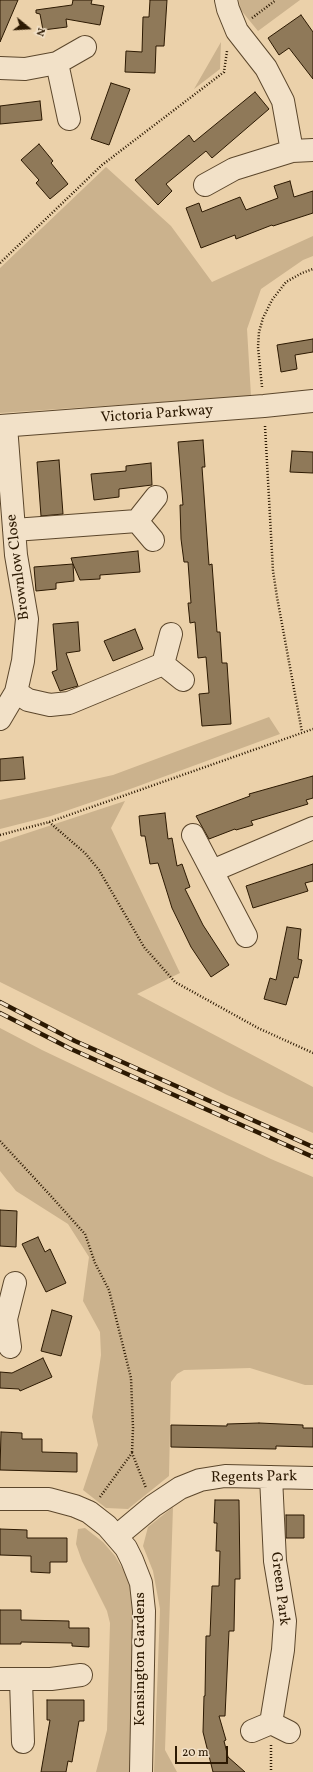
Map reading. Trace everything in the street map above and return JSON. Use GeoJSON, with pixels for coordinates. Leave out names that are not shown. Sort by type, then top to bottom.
{"type":"FeatureCollection","features":[{"type":"Feature","properties":{"kind":"street"},"geometry":{"type":"LineString","coordinates":[[226,0],[237,31],[266,68],[283,101],[292,151]]}},
{"type":"Feature","properties":{"kind":"street"},"geometry":{"type":"LineString","coordinates":[[0,68],[25,69],[57,63],[85,47]]}},
{"type":"Feature","properties":{"kind":"street"},"geometry":{"type":"LineString","coordinates":[[57,63],[69,119]]}},
{"type":"Feature","properties":{"kind":"street"},"geometry":{"type":"LineString","coordinates":[[205,186],[234,168],[292,151],[313,150]]}},
{"type":"Feature","properties":{"kind":"street","name":"Victoria Parkway"},"geometry":{"type":"LineString","coordinates":[[3,426],[313,401]]}},
{"type":"Feature","properties":{"kind":"street","name":"Brownlow Close"},"geometry":{"type":"LineString","coordinates":[[0,719],[16,692],[23,661],[27,619],[8,556],[14,530],[3,426]]}},
{"type":"Feature","properties":{"kind":"street"},"geometry":{"type":"LineString","coordinates":[[14,530],[137,521],[156,497]]}},
{"type":"Feature","properties":{"kind":"street"},"geometry":{"type":"LineString","coordinates":[[137,521],[153,540]]}},
{"type":"Feature","properties":{"kind":"street"},"geometry":{"type":"LineString","coordinates":[[163,664],[171,634]]}},
{"type":"Feature","properties":{"kind":"street"},"geometry":{"type":"LineString","coordinates":[[16,692],[28,700],[50,704],[69,703],[163,664]]}},
{"type":"Feature","properties":{"kind":"street"},"geometry":{"type":"LineString","coordinates":[[163,664],[183,680]]}},
{"type":"Feature","properties":{"kind":"street"},"geometry":{"type":"LineString","coordinates":[[212,871],[313,828]]}},
{"type":"Feature","properties":{"kind":"street"},"geometry":{"type":"LineString","coordinates":[[193,835],[246,936]]}},
{"type":"Feature","properties":{"kind":"street"},"geometry":{"type":"LineString","coordinates":[[10,1347],[3,1320],[15,1283]]}},
{"type":"Feature","properties":{"kind":"street","name":"Regents Park"},"geometry":{"type":"LineString","coordinates":[[117,1536],[154,1506],[180,1488],[200,1480],[225,1476],[313,1478]]}},
{"type":"Feature","properties":{"kind":"street","name":"Green Park"},"geometry":{"type":"LineString","coordinates":[[271,1477],[275,1561],[285,1621],[284,1650],[271,1729]]}},
{"type":"Feature","properties":{"kind":"street","name":"Kensington Gardens"},"geometry":{"type":"LineString","coordinates":[[0,1499],[49,1499],[63,1502],[89,1512],[117,1536],[132,1560],[138,1572],[143,1597],[141,1772]]}},
{"type":"Feature","properties":{"kind":"street"},"geometry":{"type":"LineString","coordinates":[[23,1742],[11,1680],[81,1676]]}},
{"type":"Feature","properties":{"kind":"path"},"geometry":{"type":"LineString","coordinates":[[0,263],[102,165],[224,72],[229,41],[237,31],[276,0]]}},
{"type":"Feature","properties":{"kind":"path"},"geometry":{"type":"LineString","coordinates":[[302,732],[276,597],[273,571],[264,406],[258,347],[259,332],[263,318],[272,300],[286,282],[313,269]]}},
{"type":"Feature","properties":{"kind":"path"},"geometry":{"type":"LineString","coordinates":[[0,835],[50,822],[313,729]]}},
{"type":"Feature","properties":{"kind":"path"},"geometry":{"type":"LineString","coordinates":[[50,822],[85,853],[99,870],[144,947],[175,982],[258,1028],[313,1053]]}},
{"type":"Feature","properties":{"kind":"path"},"geometry":{"type":"LineString","coordinates":[[0,1141],[85,1234],[95,1263],[109,1290],[132,1378],[132,1453],[154,1506]]}},
{"type":"Feature","properties":{"kind":"path"},"geometry":{"type":"LineString","coordinates":[[89,1512],[132,1453]]}},
{"type":"Feature","properties":{"kind":"path"},"geometry":{"type":"LineString","coordinates":[[271,1729],[271,1772]]}},
{"type":"Feature","properties":{"kind":"shaded area"},"geometry":{"type":"Polygon","coordinates":[[[239,0],[300,0],[258,31],[240,9],[239,0]]]}},
{"type":"Feature","properties":{"kind":"shaded area"},"geometry":{"type":"Polygon","coordinates":[[[221,42],[220,69],[194,89],[221,42]]]}},
{"type":"Feature","properties":{"kind":"shaded area"},"geometry":{"type":"Polygon","coordinates":[[[106,167],[171,226],[212,282],[313,236],[313,256],[303,260],[261,289],[247,329],[251,396],[0,413],[0,268],[106,167]]]}},
{"type":"Feature","properties":{"kind":"shaded area"},"geometry":{"type":"Polygon","coordinates":[[[269,717],[280,734],[133,788],[51,816],[0,829],[0,800],[113,775],[269,717]]]}},
{"type":"Feature","properties":{"kind":"shaded area"},"geometry":{"type":"Polygon","coordinates":[[[125,801],[111,828],[180,973],[137,994],[313,1087],[313,1133],[227,1095],[0,982],[0,842],[125,801]]]}},
{"type":"Feature","properties":{"kind":"shaded area"},"geometry":{"type":"Polygon","coordinates":[[[0,1028],[42,1050],[271,1159],[313,1177],[313,1385],[305,1385],[250,1368],[184,1370],[177,1374],[171,1382],[169,1476],[128,1509],[106,1508],[83,1490],[98,1445],[92,1417],[101,1355],[100,1332],[83,1301],[89,1257],[68,1224],[16,1191],[0,1171],[0,1028]]]}},
{"type":"Feature","properties":{"kind":"shaded area"},"geometry":{"type":"Polygon","coordinates":[[[173,1507],[165,1750],[177,1772],[154,1772],[160,1609],[153,1571],[143,1546],[148,1527],[173,1507]]]}},
{"type":"Feature","properties":{"kind":"shaded area"},"geometry":{"type":"Polygon","coordinates":[[[85,1528],[103,1542],[115,1556],[131,1583],[134,1598],[130,1772],[96,1772],[107,1730],[110,1623],[107,1611],[82,1561],[76,1544],[78,1529],[85,1528]]]}},
{"type":"Feature","properties":{"kind":"building"},"geometry":{"type":"Polygon","coordinates":[[[0,0],[18,0],[0,42],[0,0]]]}},
{"type":"Feature","properties":{"kind":"building"},"geometry":{"type":"Polygon","coordinates":[[[73,0],[92,0],[91,4],[104,6],[100,25],[66,19],[67,27],[43,30],[40,14],[36,13],[36,10],[72,5],[73,0]]]}},
{"type":"Feature","properties":{"kind":"building"},"geometry":{"type":"Polygon","coordinates":[[[150,0],[167,0],[164,46],[156,46],[155,73],[125,72],[126,51],[142,52],[143,17],[149,17],[150,0]]]}},
{"type":"Feature","properties":{"kind":"building"},"geometry":{"type":"Polygon","coordinates":[[[301,15],[313,32],[313,79],[289,48],[279,55],[268,38],[301,15]]]}},
{"type":"Feature","properties":{"kind":"building"},"geometry":{"type":"Polygon","coordinates":[[[111,83],[130,89],[109,145],[91,139],[111,83]]]}},
{"type":"Feature","properties":{"kind":"building"},"geometry":{"type":"Polygon","coordinates":[[[255,92],[269,109],[212,158],[206,151],[166,184],[172,191],[158,205],[135,180],[189,135],[194,142],[255,92]]]}},
{"type":"Feature","properties":{"kind":"building"},"geometry":{"type":"Polygon","coordinates":[[[40,101],[42,120],[0,124],[0,106],[40,101]]]}},
{"type":"Feature","properties":{"kind":"building"},"geometry":{"type":"Polygon","coordinates":[[[39,144],[53,161],[51,163],[68,184],[50,199],[36,183],[39,180],[21,160],[39,144]]]}},
{"type":"Feature","properties":{"kind":"building"},"geometry":{"type":"Polygon","coordinates":[[[290,181],[294,197],[313,191],[313,213],[273,226],[272,225],[236,239],[235,235],[201,248],[186,208],[199,203],[202,212],[240,197],[246,210],[278,198],[274,186],[290,181]]]}},
{"type":"Feature","properties":{"kind":"building"},"geometry":{"type":"Polygon","coordinates":[[[313,339],[313,352],[295,355],[297,369],[281,372],[277,345],[313,339]]]}},
{"type":"Feature","properties":{"kind":"building"},"geometry":{"type":"Polygon","coordinates":[[[203,440],[205,467],[202,467],[209,565],[212,564],[217,632],[220,632],[222,663],[227,663],[231,724],[202,726],[199,694],[209,693],[206,657],[198,658],[195,622],[190,623],[188,603],[191,603],[188,562],[184,562],[181,539],[180,505],[183,505],[178,442],[203,440]]]}},
{"type":"Feature","properties":{"kind":"building"},"geometry":{"type":"Polygon","coordinates":[[[292,451],[313,452],[313,473],[290,472],[292,451]]]}},
{"type":"Feature","properties":{"kind":"building"},"geometry":{"type":"Polygon","coordinates":[[[59,460],[63,514],[41,516],[37,462],[59,460]]]}},
{"type":"Feature","properties":{"kind":"building"},"geometry":{"type":"Polygon","coordinates":[[[151,463],[152,485],[119,489],[119,497],[94,500],[91,474],[126,471],[126,466],[151,463]]]}},
{"type":"Feature","properties":{"kind":"building"},"geometry":{"type":"Polygon","coordinates":[[[138,551],[140,572],[100,575],[100,579],[80,580],[71,558],[138,551]]]}},
{"type":"Feature","properties":{"kind":"building"},"geometry":{"type":"Polygon","coordinates":[[[73,564],[74,581],[56,583],[56,589],[36,591],[34,567],[73,564]]]}},
{"type":"Feature","properties":{"kind":"building"},"geometry":{"type":"Polygon","coordinates":[[[78,622],[80,651],[66,653],[78,686],[60,691],[52,672],[57,670],[53,624],[78,622]]]}},
{"type":"Feature","properties":{"kind":"building"},"geometry":{"type":"Polygon","coordinates":[[[135,629],[143,649],[113,661],[104,641],[135,629]]]}},
{"type":"Feature","properties":{"kind":"building"},"geometry":{"type":"Polygon","coordinates":[[[23,757],[25,779],[0,781],[0,759],[23,757]]]}},
{"type":"Feature","properties":{"kind":"building"},"geometry":{"type":"Polygon","coordinates":[[[313,776],[313,798],[306,800],[308,804],[251,821],[253,825],[235,829],[209,839],[196,816],[250,796],[249,794],[313,776]]]}},
{"type":"Feature","properties":{"kind":"building"},"geometry":{"type":"Polygon","coordinates":[[[165,813],[168,839],[172,838],[177,866],[182,864],[190,887],[185,889],[203,925],[229,965],[211,977],[191,947],[172,908],[158,863],[150,864],[145,836],[141,836],[139,816],[165,813]]]}},
{"type":"Feature","properties":{"kind":"building"},"geometry":{"type":"Polygon","coordinates":[[[313,864],[313,881],[305,883],[308,891],[253,908],[246,886],[313,864]]]}},
{"type":"Feature","properties":{"kind":"building"},"geometry":{"type":"Polygon","coordinates":[[[287,927],[301,929],[298,959],[302,960],[298,978],[294,977],[286,1005],[264,999],[270,978],[276,980],[287,927]]]}},
{"type":"Feature","properties":{"kind":"building"},"geometry":{"type":"Polygon","coordinates":[[[0,1210],[17,1211],[16,1247],[0,1246],[0,1210]]]}},
{"type":"Feature","properties":{"kind":"building"},"geometry":{"type":"Polygon","coordinates":[[[38,1237],[45,1252],[50,1249],[66,1283],[46,1292],[22,1244],[38,1237]]]}},
{"type":"Feature","properties":{"kind":"building"},"geometry":{"type":"Polygon","coordinates":[[[52,1310],[72,1316],[61,1356],[41,1351],[52,1310]]]}},
{"type":"Feature","properties":{"kind":"building"},"geometry":{"type":"Polygon","coordinates":[[[43,1358],[52,1377],[20,1391],[19,1389],[0,1388],[0,1372],[12,1373],[43,1358]]]}},
{"type":"Feature","properties":{"kind":"building"},"geometry":{"type":"Polygon","coordinates":[[[259,1423],[303,1425],[303,1428],[313,1428],[313,1447],[276,1446],[276,1449],[171,1447],[171,1425],[227,1426],[227,1424],[259,1423]]]}},
{"type":"Feature","properties":{"kind":"building"},"geometry":{"type":"Polygon","coordinates":[[[1,1432],[22,1433],[22,1439],[42,1439],[42,1452],[77,1453],[77,1472],[0,1470],[1,1432]]]}},
{"type":"Feature","properties":{"kind":"building"},"geometry":{"type":"Polygon","coordinates":[[[215,1500],[239,1500],[240,1579],[235,1579],[234,1631],[229,1631],[225,1716],[219,1716],[226,1740],[224,1741],[228,1757],[245,1772],[213,1772],[203,1732],[206,1636],[210,1636],[212,1586],[219,1586],[220,1551],[216,1551],[217,1523],[214,1523],[215,1500]]]}},
{"type":"Feature","properties":{"kind":"building"},"geometry":{"type":"Polygon","coordinates":[[[286,1515],[304,1515],[304,1538],[286,1538],[286,1515]]]}},
{"type":"Feature","properties":{"kind":"building"},"geometry":{"type":"Polygon","coordinates":[[[0,1529],[27,1530],[27,1538],[67,1538],[67,1562],[50,1562],[50,1573],[31,1572],[31,1556],[0,1555],[0,1529]]]}},
{"type":"Feature","properties":{"kind":"building"},"geometry":{"type":"Polygon","coordinates":[[[0,1610],[21,1610],[21,1620],[69,1621],[69,1628],[89,1628],[89,1647],[72,1646],[72,1643],[21,1642],[21,1644],[0,1644],[0,1610]]]}},
{"type":"Feature","properties":{"kind":"building"},"geometry":{"type":"Polygon","coordinates":[[[47,1700],[84,1700],[84,1721],[79,1721],[72,1762],[68,1761],[66,1772],[41,1772],[50,1720],[47,1720],[47,1700]]]}},
{"type":"Feature","properties":{"kind":"railway"},"geometry":{"type":"LineString","coordinates":[[0,1002],[75,1041],[313,1147]]}},
{"type":"Feature","properties":{"kind":"railway"},"geometry":{"type":"LineString","coordinates":[[0,1013],[71,1049],[313,1157]]}}]}
